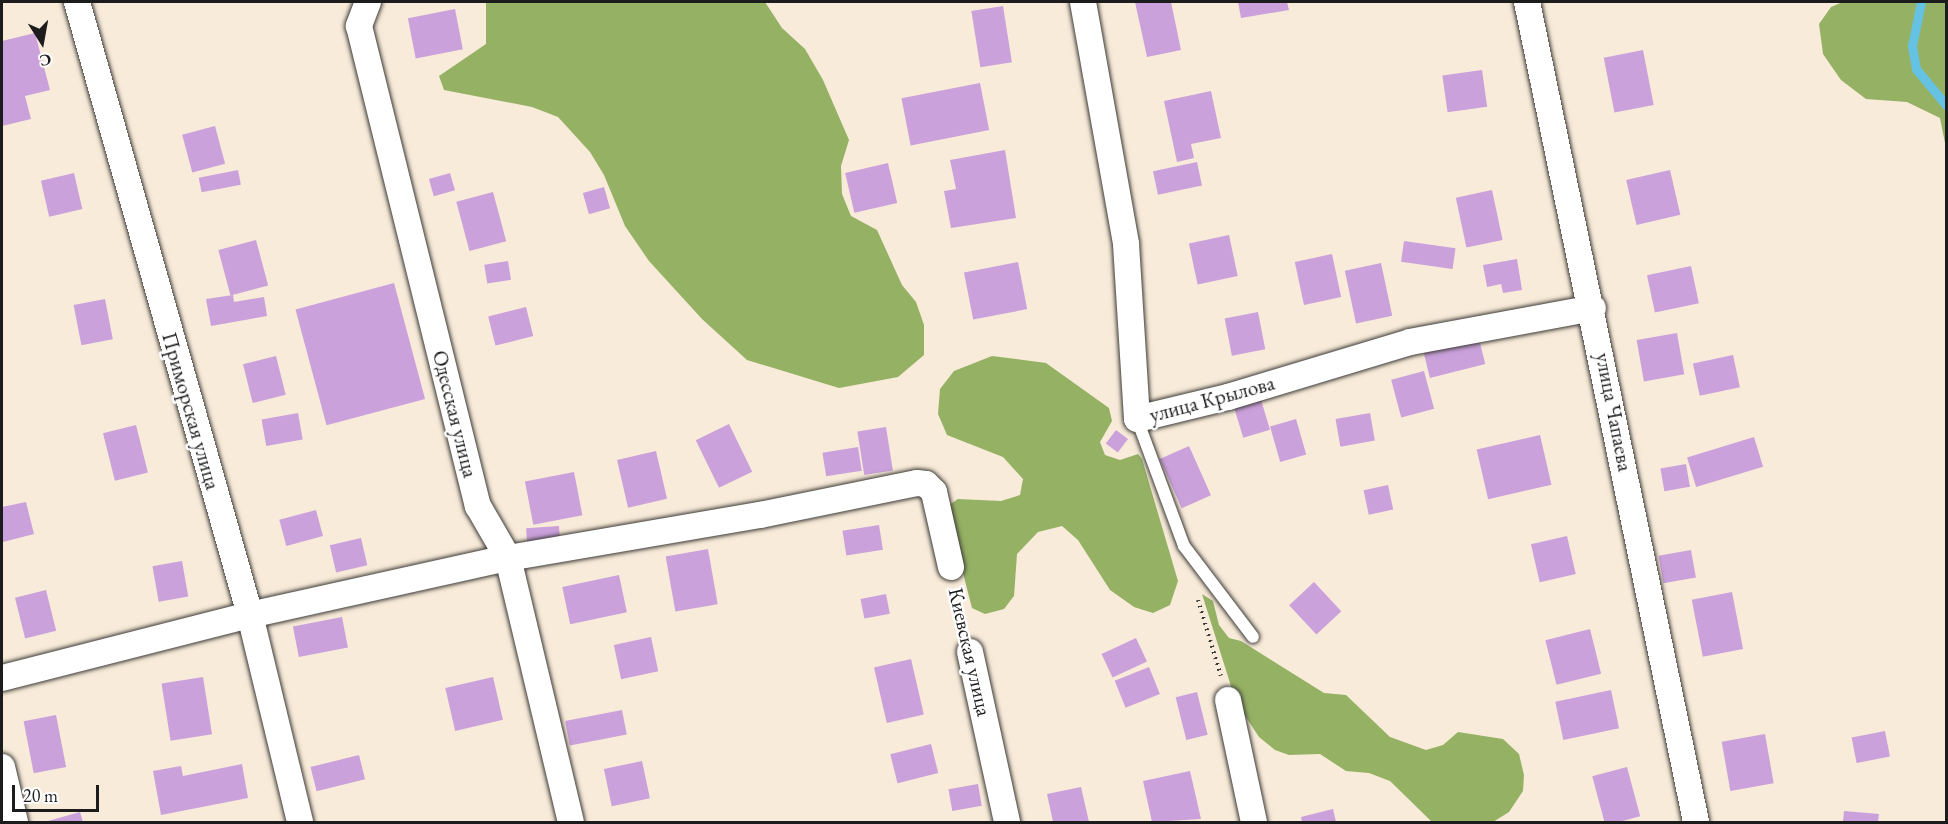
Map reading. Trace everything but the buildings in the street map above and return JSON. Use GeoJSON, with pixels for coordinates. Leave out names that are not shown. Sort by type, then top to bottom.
{"type":"FeatureCollection","features":[{"type":"Feature","properties":{"kind":"street","name":"Приморская улица"},"geometry":{"type":"LineString","coordinates":[[77,2],[250,615],[300,822]]}},
{"type":"Feature","properties":{"kind":"street","name":"Одесская улица"},"geometry":{"type":"LineString","coordinates":[[368,2],[358,26],[478,506],[508,558],[571,822]]}},
{"type":"Feature","properties":{"kind":"street","name":"улица Крылова"},"geometry":{"type":"LineString","coordinates":[[1083,2],[1126,244],[1137,419],[1228,397],[1410,342],[1593,308]]}},
{"type":"Feature","properties":{"kind":"street","name":"улица Чапаева"},"geometry":{"type":"LineString","coordinates":[[1527,2],[1593,308],[1696,822]]}},
{"type":"Feature","properties":{"kind":"street","name":"Киевская улица"},"geometry":{"type":"LineString","coordinates":[[508,558],[927,484],[934,492],[951,567]]}},
{"type":"Feature","properties":{"kind":"street"},"geometry":{"type":"LineString","coordinates":[[2,678],[250,615],[508,558]]}},
{"type":"Feature","properties":{"kind":"street","name":"Киевская улица"},"geometry":{"type":"LineString","coordinates":[[970,652],[1008,822]]}},
{"type":"Feature","properties":{"kind":"street"},"geometry":{"type":"LineString","coordinates":[[1228,700],[1254,822]]}},
{"type":"Feature","properties":{"kind":"street"},"geometry":{"type":"LineString","coordinates":[[2,767],[15,822]]}},
{"type":"Feature","properties":{"kind":"lane"},"geometry":{"type":"LineString","coordinates":[[1137,419],[1185,546],[1253,637]]}},
{"type":"Feature","properties":{"kind":"path","name":"Киевская улица"},"geometry":{"type":"LineString","coordinates":[[951,567],[970,652]]}},
{"type":"Feature","properties":{"kind":"path"},"geometry":{"type":"LineString","coordinates":[[1205,625],[1228,700]]}},
{"type":"Feature","properties":{"kind":"green space"},"geometry":{"type":"Polygon","coordinates":[[[486,2],[765,2],[782,28],[805,49],[823,80],[849,140],[841,166],[842,194],[851,216],[877,230],[902,285],[916,302],[924,325],[924,355],[898,377],[839,388],[747,360],[702,319],[649,261],[625,226],[604,175],[590,152],[558,117],[532,107],[444,90],[439,76],[486,44],[486,2]]]}},
{"type":"Feature","properties":{"kind":"green space"},"geometry":{"type":"Polygon","coordinates":[[[1843,2],[1946,2],[1946,148],[1940,118],[1907,102],[1866,99],[1841,80],[1823,54],[1819,24],[1831,7],[1843,2]]]}},
{"type":"Feature","properties":{"kind":"green space"},"geometry":{"type":"Polygon","coordinates":[[[992,356],[1046,363],[1109,408],[1112,421],[1100,442],[1105,455],[1120,460],[1138,454],[1142,459],[1178,581],[1170,605],[1153,613],[1134,607],[1110,590],[1078,540],[1062,526],[1038,532],[1017,554],[1014,596],[1004,609],[985,614],[972,608],[946,507],[958,499],[1001,501],[1020,495],[1023,479],[1003,457],[947,435],[938,414],[940,389],[954,371],[992,356]]]}},
{"type":"Feature","properties":{"kind":"green space"},"geometry":{"type":"Polygon","coordinates":[[[1202,594],[1213,601],[1219,625],[1229,638],[1241,641],[1324,693],[1346,695],[1390,737],[1426,750],[1443,745],[1458,732],[1503,739],[1519,754],[1524,775],[1523,791],[1509,812],[1493,822],[1432,822],[1390,781],[1369,773],[1346,771],[1320,754],[1289,755],[1275,750],[1259,737],[1236,702],[1202,594]]]}},
{"type":"Feature","properties":{"kind":"waterway"},"geometry":{"type":"LineString","coordinates":[[1921,2],[1912,46],[1916,69],[1946,105]]}}]}
